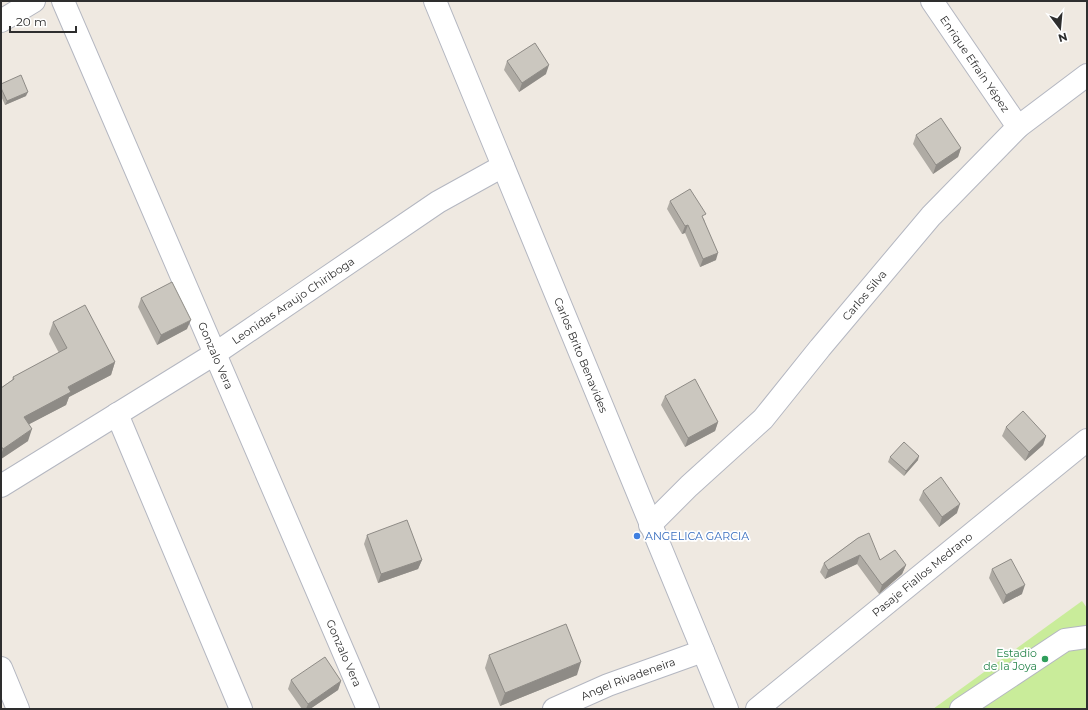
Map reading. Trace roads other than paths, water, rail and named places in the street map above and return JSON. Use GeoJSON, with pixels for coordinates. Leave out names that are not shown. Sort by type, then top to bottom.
{"type":"FeatureCollection","features":[{"type":"Feature","properties":{"kind":"street"},"geometry":{"type":"LineString","coordinates":[[1,21],[34,1]]}},
{"type":"Feature","properties":{"kind":"street","name":"Gonzalo Vera"},"geometry":{"type":"LineString","coordinates":[[63,1],[216,353],[368,709]]}},
{"type":"Feature","properties":{"kind":"street","name":"Carlos Brito Benavides"},"geometry":{"type":"LineString","coordinates":[[435,1],[727,709]]}},
{"type":"Feature","properties":{"kind":"street","name":"Enrique Efraín Yépez"},"geometry":{"type":"LineString","coordinates":[[932,1],[1018,127]]}},
{"type":"Feature","properties":{"kind":"street","name":"Carlos Silva"},"geometry":{"type":"LineString","coordinates":[[650,525],[689,486],[763,419],[820,348],[931,216],[1018,127],[1087,75]]}},
{"type":"Feature","properties":{"kind":"street","name":"Leonidas Araujo Chiriboga"},"geometry":{"type":"LineString","coordinates":[[1,486],[216,353],[438,202],[503,166]]}},
{"type":"Feature","properties":{"kind":"street"},"geometry":{"type":"LineString","coordinates":[[117,414],[241,709]]}},
{"type":"Feature","properties":{"kind":"street","name":"Pasaje Fiallos Medrano"},"geometry":{"type":"LineString","coordinates":[[757,709],[1087,440]]}},
{"type":"Feature","properties":{"kind":"street"},"geometry":{"type":"LineString","coordinates":[[962,709],[1065,640],[1087,637]]}},
{"type":"Feature","properties":{"kind":"street","name":"Angel Rivadeneira"},"geometry":{"type":"LineString","coordinates":[[554,709],[608,685],[703,652]]}},
{"type":"Feature","properties":{"kind":"street"},"geometry":{"type":"LineString","coordinates":[[1,668],[18,709]]}},
{"type":"Feature","properties":{"kind":"place","name":"ANGELICA GARCIA"},"geometry":{"type":"Point","coordinates":[637,536]}},
{"type":"Feature","properties":{"kind":"place","name":"Estadio de la Joya"},"geometry":{"type":"Point","coordinates":[1045,659]}}]}
